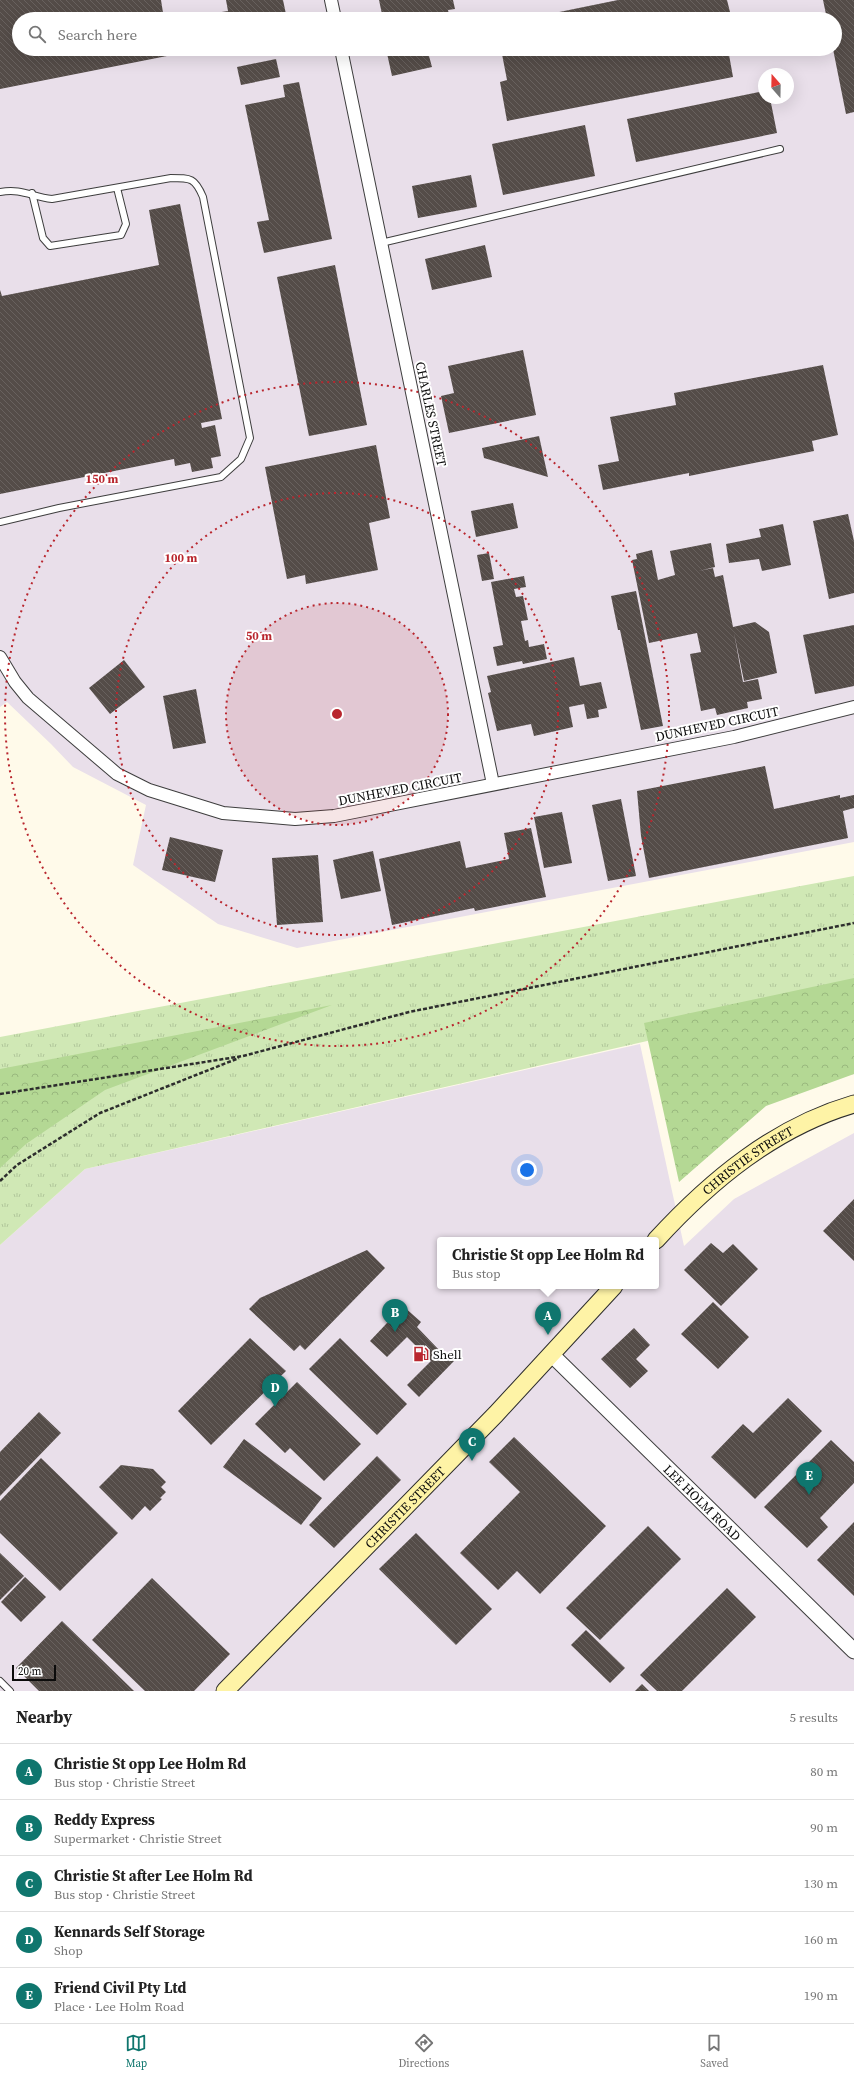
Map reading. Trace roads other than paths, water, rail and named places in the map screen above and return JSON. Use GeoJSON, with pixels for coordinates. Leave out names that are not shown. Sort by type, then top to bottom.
{"type":"FeatureCollection","features":[{"type":"Feature","properties":{"kind":"main road","name":"CHRISTIE STREET"},"geometry":{"type":"LineString","coordinates":[[659,1237],[700,1194],[741,1161],[791,1130],[820,1116],[854,1104]]}},
{"type":"Feature","properties":{"kind":"main road","name":"CHRISTIE STREET"},"geometry":{"type":"LineString","coordinates":[[225,1691],[438,1473],[611,1289]]}},
{"type":"Feature","properties":{"kind":"street"},"geometry":{"type":"LineString","coordinates":[[331,0],[333,12]]}},
{"type":"Feature","properties":{"kind":"street","name":"CHARLES STREET"},"geometry":{"type":"LineString","coordinates":[[342,56],[493,784]]}},
{"type":"Feature","properties":{"kind":"street","name":"DUNHEVED CIRCUIT"},"geometry":{"type":"LineString","coordinates":[[0,657],[15,682],[28,698],[117,774],[149,790],[223,813],[295,818],[334,816],[734,736],[854,707]]}},
{"type":"Feature","properties":{"kind":"street","name":"LEE HOLM ROAD"},"geometry":{"type":"LineString","coordinates":[[551,1354],[854,1652]]}},
{"type":"Feature","properties":{"kind":"lane"},"geometry":{"type":"LineString","coordinates":[[381,243],[780,149]]}},
{"type":"Feature","properties":{"kind":"lane"},"geometry":{"type":"LineString","coordinates":[[0,192],[11,190],[32,193],[42,198],[52,199],[171,178],[187,178],[197,184],[203,197],[250,438],[241,460],[221,477],[59,508],[0,522]]}},
{"type":"Feature","properties":{"kind":"lane"},"geometry":{"type":"LineString","coordinates":[[32,193],[43,238],[50,246],[121,235],[126,224],[117,188]]}},
{"type":"Feature","properties":{"kind":"lane"},"geometry":{"type":"LineString","coordinates":[[0,1681],[10,1691]]}},
{"type":"Feature","properties":{"kind":"place","name":"Reddy Express"},"geometry":{"type":"Point","coordinates":[395,1332]}},
{"type":"Feature","properties":{"kind":"place","name":"Christie St opp Lee Holm Rd"},"geometry":{"type":"Point","coordinates":[548,1335]}},
{"type":"Feature","properties":{"kind":"place","name":"Shell"},"geometry":{"type":"Point","coordinates":[421,1354]}},
{"type":"Feature","properties":{"kind":"place","name":"Kennards Self Storage"},"geometry":{"type":"Point","coordinates":[275,1407]}},
{"type":"Feature","properties":{"kind":"place","name":"Christie St after Lee Holm Rd"},"geometry":{"type":"Point","coordinates":[472,1461]}},
{"type":"Feature","properties":{"kind":"place","name":"Friend Civil Pty Ltd"},"geometry":{"type":"Point","coordinates":[809,1495]}}]}
